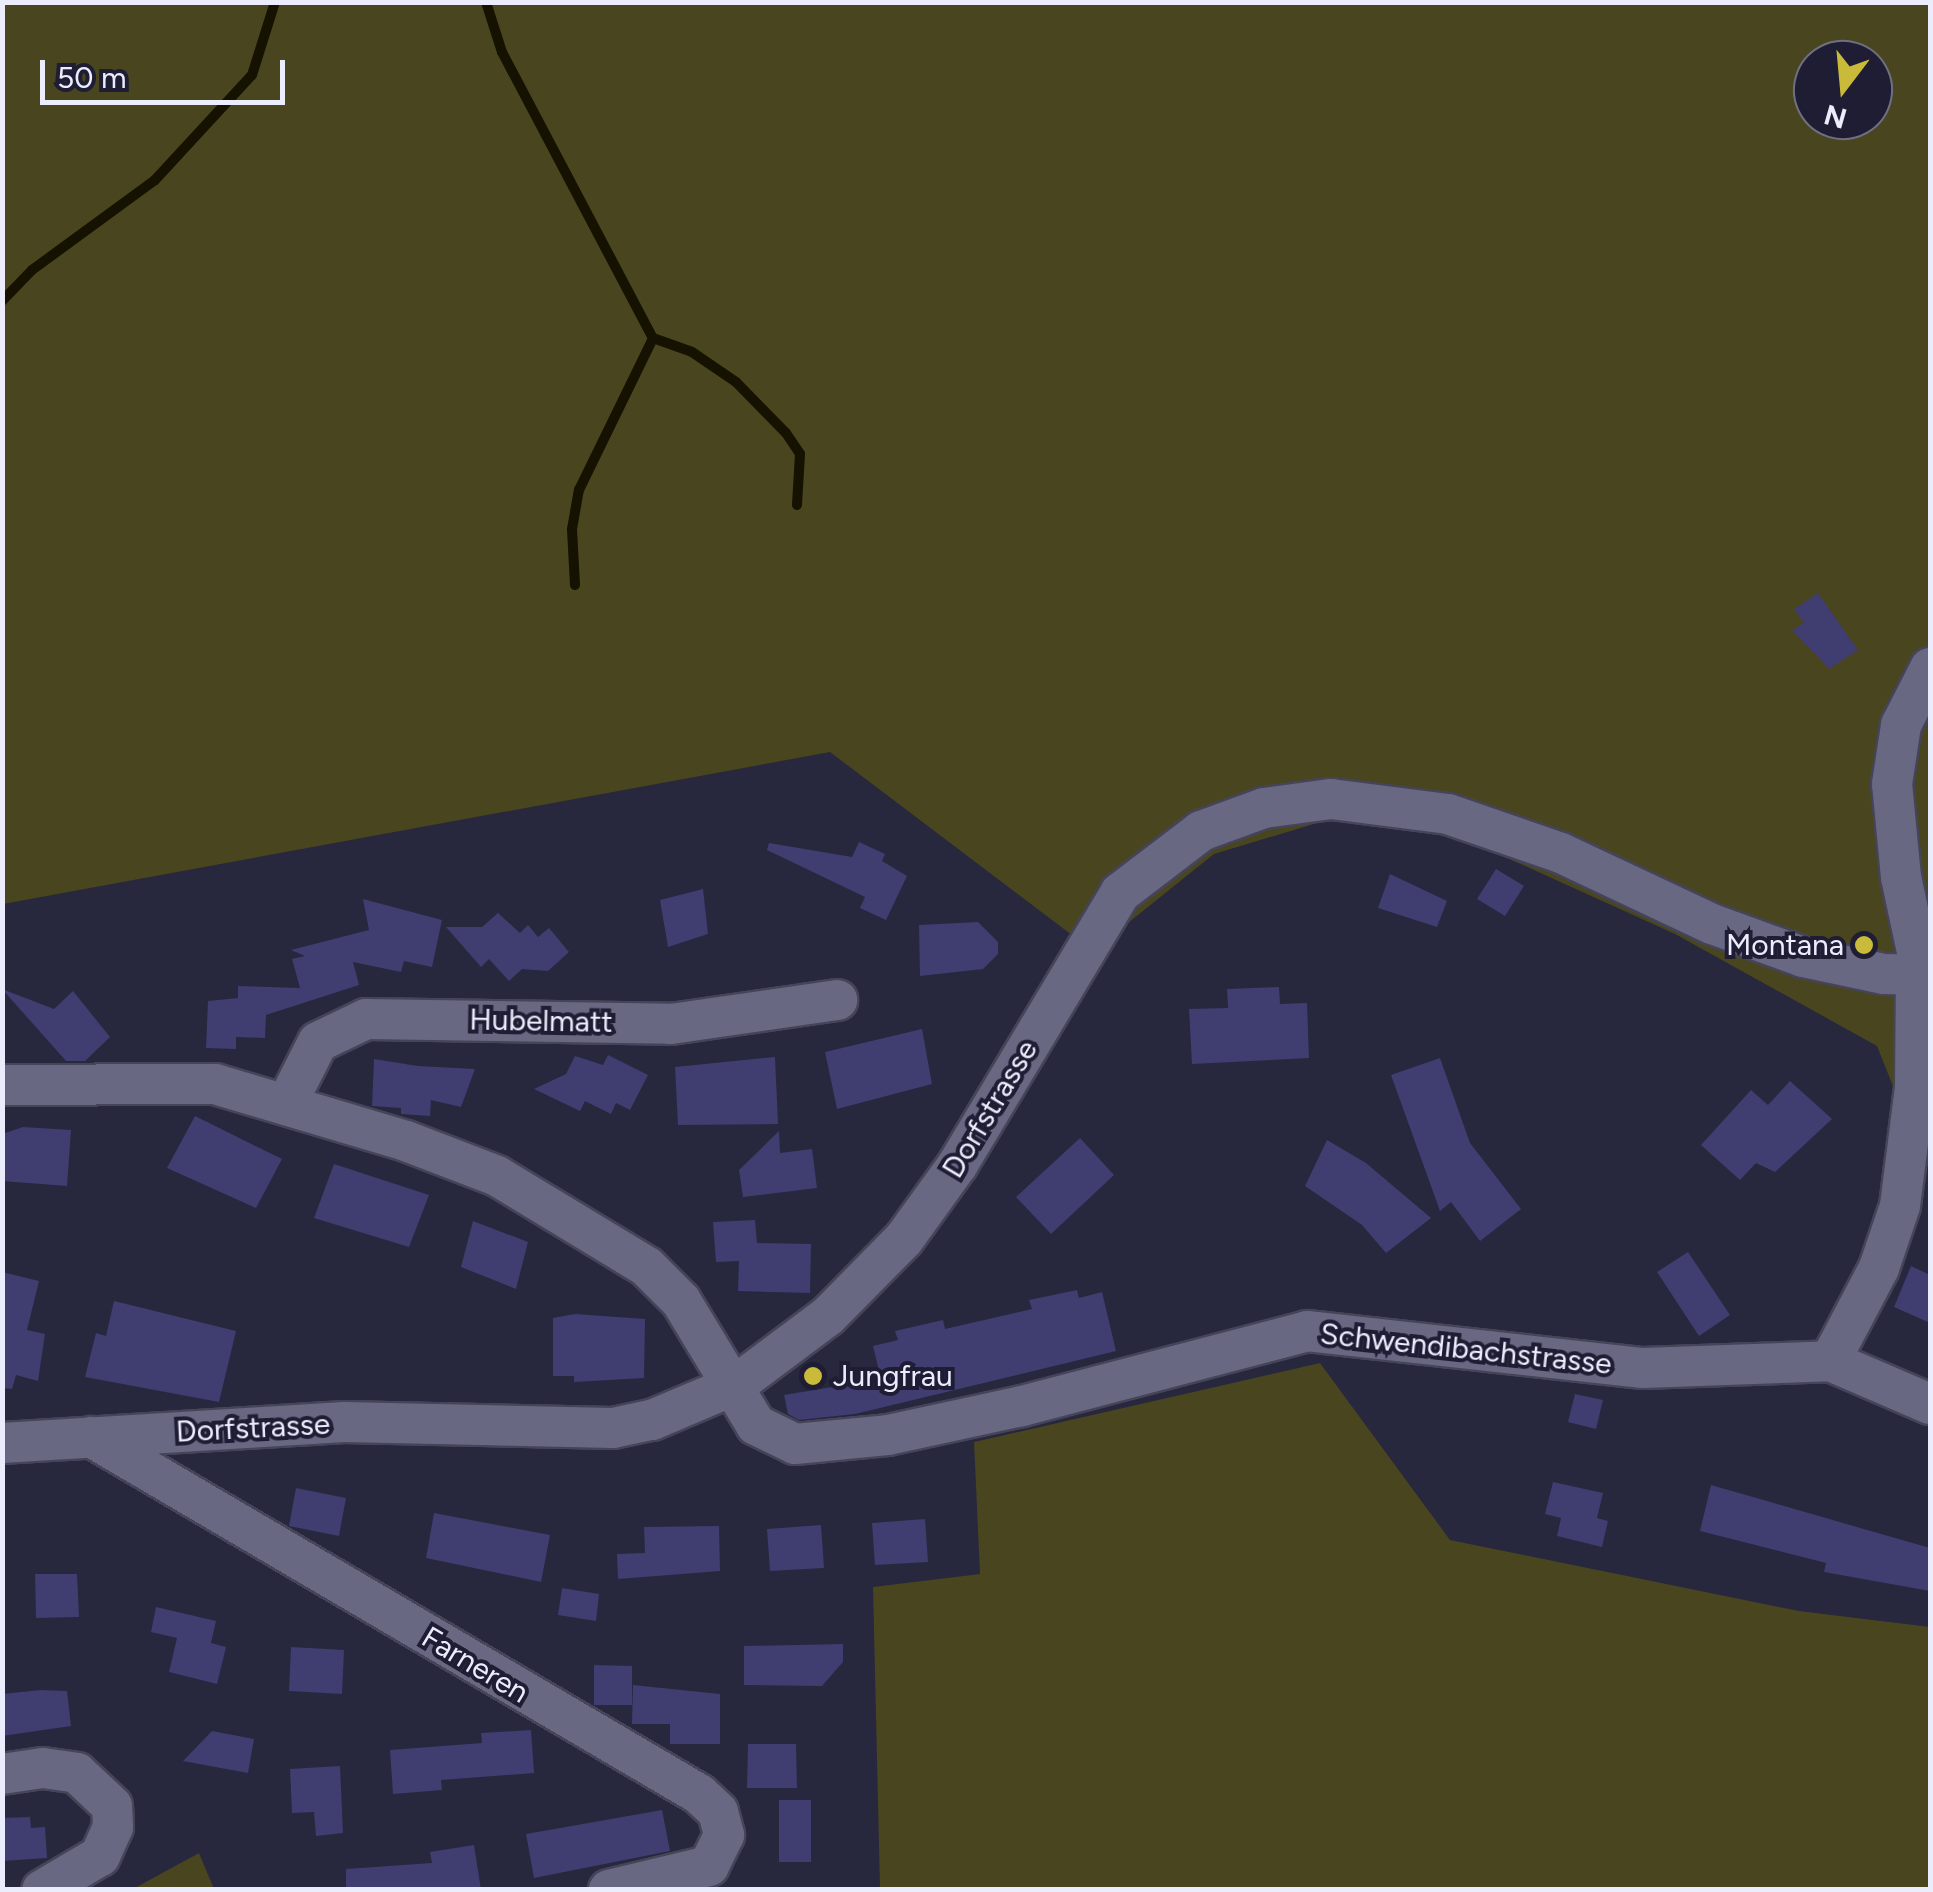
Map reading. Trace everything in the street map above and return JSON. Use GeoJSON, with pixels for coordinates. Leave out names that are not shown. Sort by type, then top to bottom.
{"type":"FeatureCollection","features":[{"type":"Feature","properties":{"kind":"street"},"geometry":{"type":"LineString","coordinates":[[1830,1361],[1879,1268],[1900,1206],[1915,1088],[1923,975],[1901,876],[1892,784],[1901,726],[1930,668]]}},
{"type":"Feature","properties":{"kind":"street","name":"Dorfstrasse"},"geometry":{"type":"LineString","coordinates":[[2,1443],[344,1422],[613,1428],[666,1415],[737,1384],[828,1316],[904,1238],[958,1164],[1120,892],[1173,848],[1231,818],[1331,800],[1448,814],[1561,853],[1755,942],[1842,968],[1923,975]]}},
{"type":"Feature","properties":{"kind":"street","name":"Hubelmatt"},"geometry":{"type":"LineString","coordinates":[[288,1104],[318,1042],[366,1019],[671,1024],[837,1000]]}},
{"type":"Feature","properties":{"kind":"street"},"geometry":{"type":"LineString","coordinates":[[2,1085],[126,1089],[175,1081],[215,1084],[288,1104],[498,1176],[592,1229],[672,1292],[737,1384]]}},
{"type":"Feature","properties":{"kind":"street","name":"Schwendibachstrasse"},"geometry":{"type":"LineString","coordinates":[[737,1384],[762,1430],[809,1444],[1022,1406],[1307,1331],[1643,1368],[1830,1361],[1930,1404]]}},
{"type":"Feature","properties":{"kind":"street","name":"Farneren"},"geometry":{"type":"LineString","coordinates":[[90,1438],[698,1794],[718,1812],[724,1835],[710,1866],[609,1890]]}},
{"type":"Feature","properties":{"kind":"street"},"geometry":{"type":"LineString","coordinates":[[2,1774],[44,1768],[77,1773],[112,1806],[114,1826],[100,1856],[42,1890]]}},
{"type":"Feature","properties":{"kind":"shaded area"},"geometry":{"type":"Polygon","coordinates":[[[2,3],[1930,3],[1930,1155],[1921,1157],[1877,1046],[1675,934],[1461,837],[1337,817],[1214,854],[1093,951],[830,752],[3,904],[2,3]]]}},
{"type":"Feature","properties":{"kind":"shaded area"},"geometry":{"type":"Polygon","coordinates":[[[1320,1363],[1450,1540],[1799,1611],[1930,1627],[1930,1889],[880,1889],[873,1587],[980,1574],[974,1442],[1320,1363]]]}},
{"type":"Feature","properties":{"kind":"shaded area"},"geometry":{"type":"Polygon","coordinates":[[[199,1853],[214,1889],[133,1889],[199,1853]]]}},
{"type":"Feature","properties":{"kind":"building"},"geometry":{"type":"Polygon","coordinates":[[[1818,593],[1858,650],[1829,669],[1792,630],[1804,623],[1794,609],[1818,593]]]}},
{"type":"Feature","properties":{"kind":"building"},"geometry":{"type":"Polygon","coordinates":[[[859,842],[885,854],[882,861],[907,876],[886,920],[860,908],[865,897],[767,850],[769,843],[852,857],[859,842]]]}},
{"type":"Feature","properties":{"kind":"building"},"geometry":{"type":"Polygon","coordinates":[[[1496,869],[1524,886],[1505,916],[1477,899],[1496,869]]]}},
{"type":"Feature","properties":{"kind":"building"},"geometry":{"type":"Polygon","coordinates":[[[1390,874],[1447,901],[1437,927],[1378,908],[1390,874]]]}},
{"type":"Feature","properties":{"kind":"building"},"geometry":{"type":"Polygon","coordinates":[[[703,889],[708,934],[668,947],[660,900],[703,889]]]}},
{"type":"Feature","properties":{"kind":"building"},"geometry":{"type":"Polygon","coordinates":[[[363,899],[442,920],[432,967],[404,961],[401,972],[353,962],[359,985],[266,1015],[265,1038],[236,1037],[236,1049],[206,1048],[208,1001],[238,998],[238,986],[300,988],[292,959],[305,956],[291,950],[369,930],[363,899]]]}},
{"type":"Feature","properties":{"kind":"building"},"geometry":{"type":"Polygon","coordinates":[[[498,913],[520,933],[528,925],[538,937],[549,928],[569,952],[548,971],[522,969],[509,981],[489,959],[481,967],[446,927],[482,927],[498,913]]]}},
{"type":"Feature","properties":{"kind":"building"},"geometry":{"type":"Polygon","coordinates":[[[978,922],[998,942],[998,954],[983,969],[920,976],[919,925],[978,922]]]}},
{"type":"Feature","properties":{"kind":"building"},"geometry":{"type":"Polygon","coordinates":[[[1279,987],[1280,1004],[1307,1003],[1309,1058],[1192,1064],[1189,1009],[1228,1008],[1227,989],[1279,987]]]}},
{"type":"Feature","properties":{"kind":"building"},"geometry":{"type":"Polygon","coordinates":[[[2,989],[54,1009],[73,991],[110,1037],[85,1061],[66,1061],[2,989]]]}},
{"type":"Feature","properties":{"kind":"building"},"geometry":{"type":"Polygon","coordinates":[[[922,1029],[932,1084],[837,1109],[825,1052],[922,1029]]]}},
{"type":"Feature","properties":{"kind":"building"},"geometry":{"type":"Polygon","coordinates":[[[608,1055],[648,1075],[630,1110],[616,1103],[611,1114],[585,1101],[580,1111],[534,1089],[566,1074],[575,1056],[603,1065],[608,1055]]]}},
{"type":"Feature","properties":{"kind":"building"},"geometry":{"type":"Polygon","coordinates":[[[775,1057],[778,1124],[678,1125],[675,1067],[775,1057]]]}},
{"type":"Feature","properties":{"kind":"building"},"geometry":{"type":"Polygon","coordinates":[[[1440,1058],[1470,1143],[1521,1209],[1480,1241],[1451,1202],[1440,1211],[1391,1075],[1440,1058]]]}},
{"type":"Feature","properties":{"kind":"building"},"geometry":{"type":"Polygon","coordinates":[[[374,1059],[475,1069],[461,1107],[431,1100],[430,1116],[401,1114],[401,1108],[372,1106],[374,1059]]]}},
{"type":"Feature","properties":{"kind":"building"},"geometry":{"type":"Polygon","coordinates":[[[1790,1081],[1832,1119],[1775,1172],[1756,1163],[1740,1180],[1701,1145],[1751,1090],[1768,1105],[1790,1081]]]}},
{"type":"Feature","properties":{"kind":"building"},"geometry":{"type":"Polygon","coordinates":[[[195,1116],[282,1159],[256,1208],[167,1168],[195,1116]]]}},
{"type":"Feature","properties":{"kind":"building"},"geometry":{"type":"Polygon","coordinates":[[[23,1127],[71,1130],[67,1186],[2,1181],[2,1134],[23,1127]]]}},
{"type":"Feature","properties":{"kind":"building"},"geometry":{"type":"Polygon","coordinates":[[[779,1131],[780,1153],[812,1149],[817,1188],[743,1197],[739,1170],[779,1131]]]}},
{"type":"Feature","properties":{"kind":"building"},"geometry":{"type":"Polygon","coordinates":[[[1080,1138],[1114,1175],[1051,1234],[1016,1197],[1080,1138]]]}},
{"type":"Feature","properties":{"kind":"building"},"geometry":{"type":"Polygon","coordinates":[[[1327,1140],[1366,1163],[1431,1218],[1386,1253],[1362,1225],[1305,1186],[1327,1140]]]}},
{"type":"Feature","properties":{"kind":"building"},"geometry":{"type":"Polygon","coordinates":[[[334,1164],[429,1195],[409,1247],[314,1218],[334,1164]]]}},
{"type":"Feature","properties":{"kind":"building"},"geometry":{"type":"Polygon","coordinates":[[[755,1220],[757,1243],[811,1244],[810,1293],[738,1291],[739,1261],[716,1262],[713,1222],[755,1220]]]}},
{"type":"Feature","properties":{"kind":"building"},"geometry":{"type":"Polygon","coordinates":[[[473,1221],[528,1242],[516,1289],[461,1267],[473,1221]]]}},
{"type":"Feature","properties":{"kind":"building"},"geometry":{"type":"Polygon","coordinates":[[[1688,1252],[1730,1315],[1699,1336],[1657,1272],[1688,1252]]]}},
{"type":"Feature","properties":{"kind":"building"},"geometry":{"type":"Polygon","coordinates":[[[1911,1266],[1930,1275],[1930,1323],[1894,1307],[1911,1266]]]}},
{"type":"Feature","properties":{"kind":"building"},"geometry":{"type":"Polygon","coordinates":[[[2,1272],[39,1281],[27,1330],[45,1334],[38,1381],[16,1375],[12,1389],[2,1388],[2,1272]]]}},
{"type":"Feature","properties":{"kind":"building"},"geometry":{"type":"Polygon","coordinates":[[[1077,1290],[1079,1298],[1102,1292],[1116,1351],[855,1414],[799,1420],[788,1414],[784,1395],[881,1379],[873,1346],[898,1340],[895,1331],[943,1320],[945,1329],[1032,1309],[1029,1300],[1077,1290]]]}},
{"type":"Feature","properties":{"kind":"building"},"geometry":{"type":"Polygon","coordinates":[[[114,1301],[236,1331],[219,1402],[85,1377],[96,1333],[106,1336],[114,1301]]]}},
{"type":"Feature","properties":{"kind":"building"},"geometry":{"type":"Polygon","coordinates":[[[575,1314],[645,1319],[644,1378],[574,1382],[574,1376],[553,1376],[553,1318],[575,1314]]]}},
{"type":"Feature","properties":{"kind":"building"},"geometry":{"type":"Polygon","coordinates":[[[1575,1394],[1603,1400],[1596,1429],[1568,1422],[1575,1394]]]}},
{"type":"Feature","properties":{"kind":"building"},"geometry":{"type":"Polygon","coordinates":[[[1553,1482],[1603,1493],[1597,1518],[1608,1521],[1602,1547],[1557,1536],[1561,1518],[1545,1514],[1553,1482]]]}},
{"type":"Feature","properties":{"kind":"building"},"geometry":{"type":"Polygon","coordinates":[[[1711,1485],[1930,1548],[1930,1591],[1824,1572],[1826,1563],[1700,1531],[1711,1485]]]}},
{"type":"Feature","properties":{"kind":"building"},"geometry":{"type":"Polygon","coordinates":[[[296,1488],[346,1498],[339,1536],[289,1526],[296,1488]]]}},
{"type":"Feature","properties":{"kind":"building"},"geometry":{"type":"Polygon","coordinates":[[[434,1513],[550,1535],[541,1582],[426,1558],[434,1513]]]}},
{"type":"Feature","properties":{"kind":"building"},"geometry":{"type":"Polygon","coordinates":[[[925,1519],[928,1562],[875,1565],[872,1523],[925,1519]]]}},
{"type":"Feature","properties":{"kind":"building"},"geometry":{"type":"Polygon","coordinates":[[[821,1525],[824,1568],[770,1571],[767,1529],[821,1525]]]}},
{"type":"Feature","properties":{"kind":"building"},"geometry":{"type":"Polygon","coordinates":[[[719,1526],[720,1571],[618,1579],[617,1554],[645,1553],[644,1527],[719,1526]]]}},
{"type":"Feature","properties":{"kind":"building"},"geometry":{"type":"Polygon","coordinates":[[[35,1574],[77,1574],[79,1617],[36,1618],[35,1574]]]}},
{"type":"Feature","properties":{"kind":"building"},"geometry":{"type":"Polygon","coordinates":[[[562,1588],[599,1594],[596,1621],[558,1615],[562,1588]]]}},
{"type":"Feature","properties":{"kind":"building"},"geometry":{"type":"Polygon","coordinates":[[[156,1607],[216,1621],[211,1643],[226,1647],[217,1684],[169,1672],[177,1638],[151,1632],[156,1607]]]}},
{"type":"Feature","properties":{"kind":"building"},"geometry":{"type":"Polygon","coordinates":[[[843,1644],[843,1662],[822,1686],[744,1685],[744,1646],[843,1644]]]}},
{"type":"Feature","properties":{"kind":"building"},"geometry":{"type":"Polygon","coordinates":[[[291,1647],[344,1650],[342,1694],[289,1691],[291,1647]]]}},
{"type":"Feature","properties":{"kind":"building"},"geometry":{"type":"Polygon","coordinates":[[[594,1665],[632,1666],[632,1705],[594,1705],[594,1665]]]}},
{"type":"Feature","properties":{"kind":"building"},"geometry":{"type":"Polygon","coordinates":[[[633,1685],[720,1694],[720,1744],[670,1744],[670,1724],[632,1724],[633,1685]]]}},
{"type":"Feature","properties":{"kind":"building"},"geometry":{"type":"Polygon","coordinates":[[[67,1691],[71,1726],[2,1736],[2,1694],[67,1691]]]}},
{"type":"Feature","properties":{"kind":"building"},"geometry":{"type":"Polygon","coordinates":[[[531,1730],[534,1773],[441,1780],[442,1790],[393,1794],[390,1750],[482,1743],[481,1733],[531,1730]]]}},
{"type":"Feature","properties":{"kind":"building"},"geometry":{"type":"Polygon","coordinates":[[[212,1731],[254,1739],[248,1773],[183,1761],[212,1731]]]}},
{"type":"Feature","properties":{"kind":"building"},"geometry":{"type":"Polygon","coordinates":[[[748,1744],[796,1744],[797,1788],[747,1788],[748,1744]]]}},
{"type":"Feature","properties":{"kind":"building"},"geometry":{"type":"Polygon","coordinates":[[[340,1766],[343,1833],[316,1836],[314,1812],[292,1813],[290,1769],[340,1766]]]}},
{"type":"Feature","properties":{"kind":"building"},"geometry":{"type":"Polygon","coordinates":[[[779,1800],[811,1800],[811,1862],[779,1862],[779,1800]]]}},
{"type":"Feature","properties":{"kind":"building"},"geometry":{"type":"Polygon","coordinates":[[[662,1810],[670,1851],[534,1878],[526,1834],[662,1810]]]}},
{"type":"Feature","properties":{"kind":"building"},"geometry":{"type":"Polygon","coordinates":[[[30,1817],[31,1828],[45,1827],[47,1858],[2,1861],[2,1818],[30,1817]]]}},
{"type":"Feature","properties":{"kind":"building"},"geometry":{"type":"Polygon","coordinates":[[[474,1845],[481,1890],[346,1890],[346,1869],[432,1863],[430,1852],[474,1845]]]}},
{"type":"Feature","properties":{"kind":"waterway"},"geometry":{"type":"LineString","coordinates":[[2,301],[32,270],[155,180],[252,75],[275,2]]}},
{"type":"Feature","properties":{"kind":"waterway"},"geometry":{"type":"LineString","coordinates":[[486,2],[502,52],[653,338],[692,352],[736,382],[786,433],[800,454],[797,505]]}},
{"type":"Feature","properties":{"kind":"waterway"},"geometry":{"type":"LineString","coordinates":[[575,585],[572,529],[579,490],[653,338]]}},
{"type":"Feature","properties":{"kind":"place","name":"Montana"},"geometry":{"type":"Point","coordinates":[1864,945]}},
{"type":"Feature","properties":{"kind":"place","name":"Jungfrau"},"geometry":{"type":"Point","coordinates":[813,1376]}}]}
